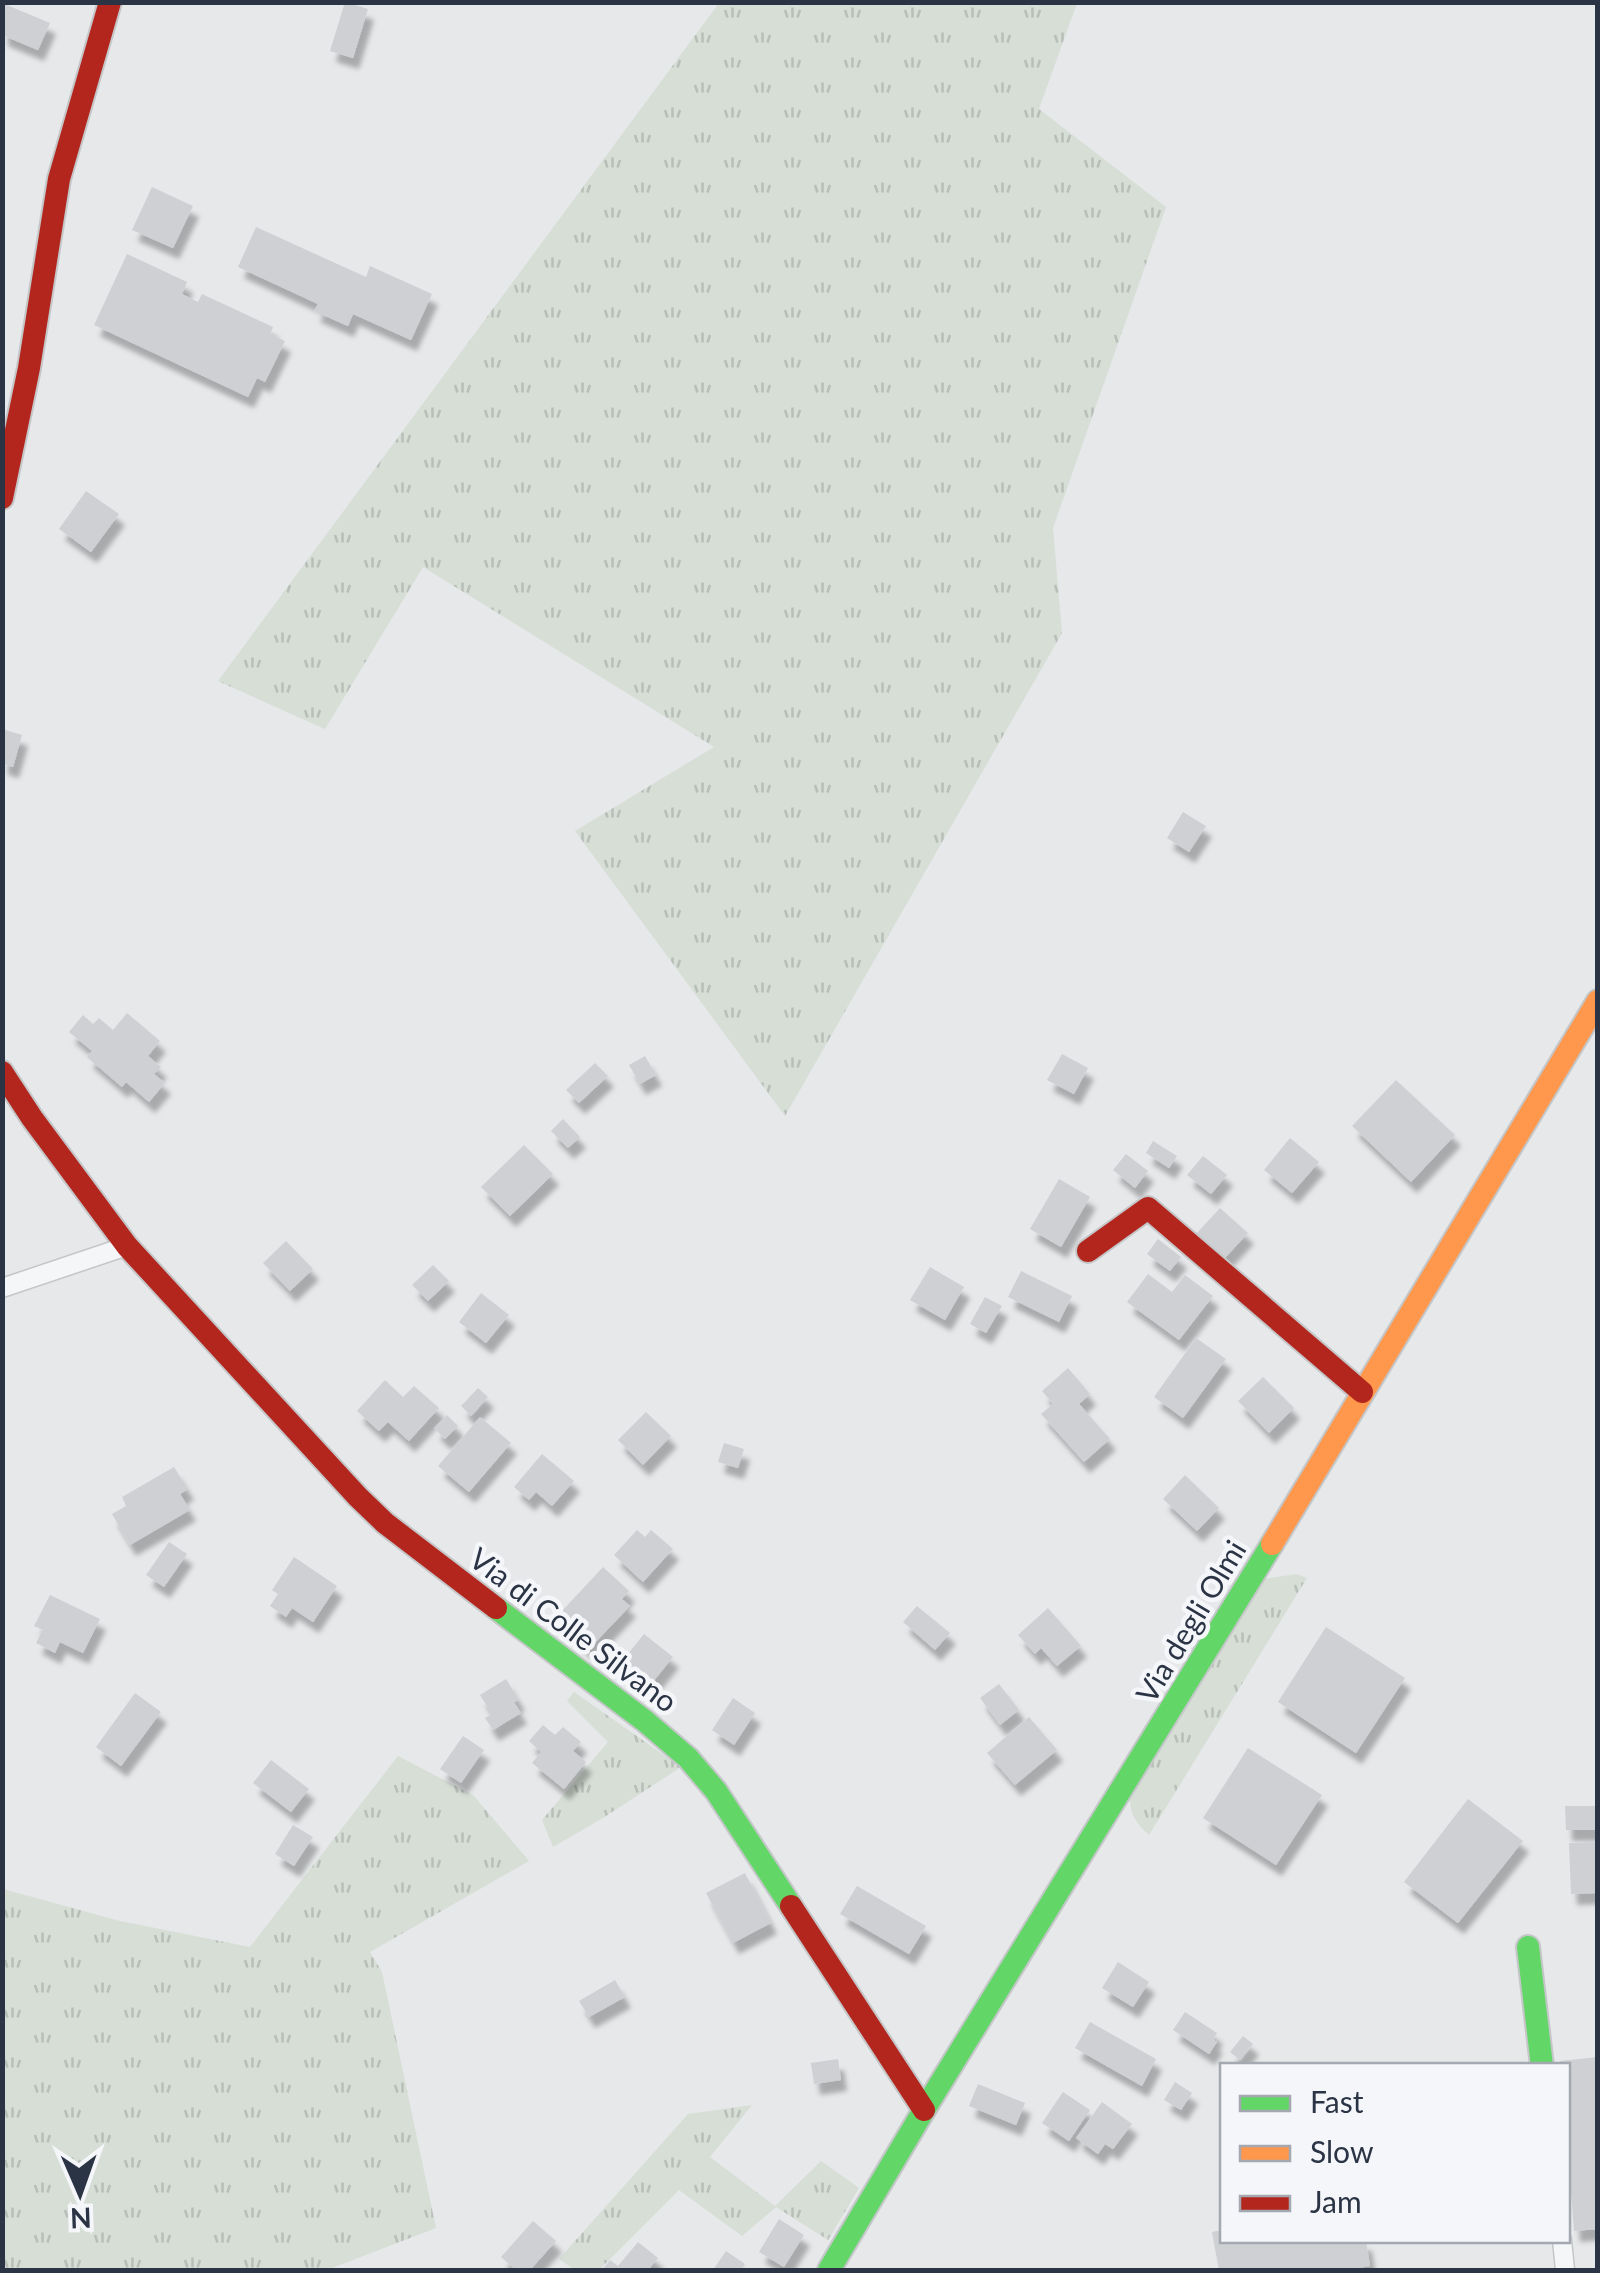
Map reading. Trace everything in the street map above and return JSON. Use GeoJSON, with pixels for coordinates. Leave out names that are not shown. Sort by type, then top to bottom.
{"type":"FeatureCollection","features":[{"type":"Feature","properties":{"kind":"street"},"geometry":{"type":"LineString","coordinates":[[2,498],[29,368],[59,179],[110,2]]}},
{"type":"Feature","properties":{"kind":"street","name":"Via degli Olmi"},"geometry":{"type":"LineString","coordinates":[[829,2270],[1274,1542],[1598,1001]]}},
{"type":"Feature","properties":{"kind":"street","name":"Via di Colle Silvano"},"geometry":{"type":"LineString","coordinates":[[2,1072],[127,1246],[385,1523],[634,1712],[698,1767],[924,2110]]}},
{"type":"Feature","properties":{"kind":"street"},"geometry":{"type":"LineString","coordinates":[[1088,1250],[1148,1208],[1362,1392]]}},
{"type":"Feature","properties":{"kind":"street"},"geometry":{"type":"LineString","coordinates":[[2,1288],[127,1246]]}},
{"type":"Feature","properties":{"kind":"street"},"geometry":{"type":"LineString","coordinates":[[1528,1948],[1542,2063]]}},
{"type":"Feature","properties":{"kind":"street"},"geometry":{"type":"LineString","coordinates":[[1562,2243],[1565,2270]]}},
{"type":"Feature","properties":{"kind":"green space"},"geometry":{"type":"Polygon","coordinates":[[[719,3],[1077,3],[1039,109],[1166,207],[1053,528],[1062,633],[785,1116],[575,831],[714,747],[423,567],[325,729],[218,681],[719,3]]]}},
{"type":"Feature","properties":{"kind":"green space"},"geometry":{"type":"Polygon","coordinates":[[[1297,1574],[1307,1578],[1149,1835],[1135,1819],[1130,1798],[1264,1579],[1297,1574]]]}},
{"type":"Feature","properties":{"kind":"green space"},"geometry":{"type":"Polygon","coordinates":[[[574,1692],[681,1767],[553,1847],[542,1820],[608,1742],[567,1701],[574,1692]]]}},
{"type":"Feature","properties":{"kind":"green space"},"geometry":{"type":"Polygon","coordinates":[[[398,1756],[473,1795],[529,1861],[370,1952],[382,1972],[436,2228],[327,2270],[3,2270],[3,1889],[120,1921],[250,1947],[398,1756]]]}},
{"type":"Feature","properties":{"kind":"green space"},"geometry":{"type":"Polygon","coordinates":[[[752,2105],[710,2157],[775,2206],[821,2161],[859,2188],[828,2240],[776,2207],[742,2236],[679,2190],[599,2270],[575,2270],[559,2259],[688,2114],[752,2105]]]}},
{"type":"Feature","properties":{"kind":"building"},"geometry":{"type":"Polygon","coordinates":[[[345,2],[368,9],[353,58],[330,51],[345,2]]]}},
{"type":"Feature","properties":{"kind":"building"},"geometry":{"type":"Polygon","coordinates":[[[2,3],[50,23],[38,50],[2,35],[2,3]]]}},
{"type":"Feature","properties":{"kind":"building"},"geometry":{"type":"Polygon","coordinates":[[[152,187],[193,206],[173,248],[132,230],[152,187]]]}},
{"type":"Feature","properties":{"kind":"building"},"geometry":{"type":"Polygon","coordinates":[[[256,227],[366,277],[370,266],[432,294],[411,340],[353,314],[348,326],[314,311],[318,304],[238,267],[256,227]]]}},
{"type":"Feature","properties":{"kind":"building"},"geometry":{"type":"Polygon","coordinates":[[[127,254],[187,282],[182,294],[198,302],[202,294],[273,327],[270,334],[285,341],[265,382],[257,378],[248,397],[94,325],[127,254]]]}},
{"type":"Feature","properties":{"kind":"building"},"geometry":{"type":"Polygon","coordinates":[[[86,491],[119,514],[91,552],[59,529],[86,491]]]}},
{"type":"Feature","properties":{"kind":"building"},"geometry":{"type":"Polygon","coordinates":[[[2,729],[22,735],[13,767],[2,764],[2,729]]]}},
{"type":"Feature","properties":{"kind":"building"},"geometry":{"type":"Polygon","coordinates":[[[1183,812],[1206,826],[1189,852],[1167,838],[1183,812]]]}},
{"type":"Feature","properties":{"kind":"building"},"geometry":{"type":"Polygon","coordinates":[[[127,1013],[160,1041],[148,1056],[161,1067],[154,1074],[165,1083],[149,1102],[126,1082],[122,1087],[87,1057],[92,1051],[69,1032],[83,1015],[93,1024],[99,1018],[113,1030],[127,1013]]]}},
{"type":"Feature","properties":{"kind":"building"},"geometry":{"type":"Polygon","coordinates":[[[1062,1054],[1088,1068],[1074,1094],[1047,1080],[1062,1054]]]}},
{"type":"Feature","properties":{"kind":"building"},"geometry":{"type":"Polygon","coordinates":[[[645,1056],[656,1075],[640,1084],[629,1065],[645,1056]]]}},
{"type":"Feature","properties":{"kind":"building"},"geometry":{"type":"Polygon","coordinates":[[[595,1063],[608,1076],[579,1103],[566,1090],[595,1063]]]}},
{"type":"Feature","properties":{"kind":"building"},"geometry":{"type":"Polygon","coordinates":[[[1396,1080],[1455,1135],[1411,1182],[1352,1126],[1396,1080]]]}},
{"type":"Feature","properties":{"kind":"building"},"geometry":{"type":"Polygon","coordinates":[[[563,1119],[580,1137],[568,1148],[551,1131],[563,1119]]]}},
{"type":"Feature","properties":{"kind":"building"},"geometry":{"type":"Polygon","coordinates":[[[1290,1138],[1319,1162],[1292,1193],[1264,1170],[1290,1138]]]}},
{"type":"Feature","properties":{"kind":"building"},"geometry":{"type":"Polygon","coordinates":[[[1153,1141],[1177,1156],[1169,1168],[1146,1153],[1153,1141]]]}},
{"type":"Feature","properties":{"kind":"building"},"geometry":{"type":"Polygon","coordinates":[[[524,1145],[553,1174],[510,1216],[481,1187],[524,1145]]]}},
{"type":"Feature","properties":{"kind":"building"},"geometry":{"type":"Polygon","coordinates":[[[1126,1154],[1148,1171],[1135,1188],[1113,1170],[1126,1154]]]}},
{"type":"Feature","properties":{"kind":"building"},"geometry":{"type":"Polygon","coordinates":[[[1203,1156],[1227,1175],[1211,1194],[1187,1175],[1203,1156]]]}},
{"type":"Feature","properties":{"kind":"building"},"geometry":{"type":"Polygon","coordinates":[[[1059,1179],[1090,1197],[1061,1247],[1030,1229],[1059,1179]]]}},
{"type":"Feature","properties":{"kind":"building"},"geometry":{"type":"Polygon","coordinates":[[[1220,1208],[1248,1233],[1223,1260],[1195,1235],[1220,1208]]]}},
{"type":"Feature","properties":{"kind":"building"},"geometry":{"type":"Polygon","coordinates":[[[1158,1239],[1181,1257],[1170,1271],[1147,1254],[1158,1239]]]}},
{"type":"Feature","properties":{"kind":"building"},"geometry":{"type":"Polygon","coordinates":[[[286,1241],[313,1269],[290,1291],[263,1263],[286,1241]]]}},
{"type":"Feature","properties":{"kind":"building"},"geometry":{"type":"Polygon","coordinates":[[[433,1265],[449,1281],[428,1301],[412,1285],[433,1265]]]}},
{"type":"Feature","properties":{"kind":"building"},"geometry":{"type":"Polygon","coordinates":[[[930,1267],[964,1287],[945,1320],[910,1300],[930,1267]]]}},
{"type":"Feature","properties":{"kind":"building"},"geometry":{"type":"Polygon","coordinates":[[[1021,1271],[1072,1296],[1059,1322],[1008,1297],[1021,1271]]]}},
{"type":"Feature","properties":{"kind":"building"},"geometry":{"type":"Polygon","coordinates":[[[1148,1274],[1172,1292],[1185,1275],[1213,1296],[1179,1340],[1127,1302],[1148,1274]]]}},
{"type":"Feature","properties":{"kind":"building"},"geometry":{"type":"Polygon","coordinates":[[[481,1293],[509,1315],[486,1343],[459,1322],[481,1293]]]}},
{"type":"Feature","properties":{"kind":"building"},"geometry":{"type":"Polygon","coordinates":[[[985,1297],[1002,1306],[986,1333],[970,1324],[985,1297]]]}},
{"type":"Feature","properties":{"kind":"building"},"geometry":{"type":"Polygon","coordinates":[[[1196,1338],[1226,1359],[1183,1418],[1154,1397],[1196,1338]]]}},
{"type":"Feature","properties":{"kind":"building"},"geometry":{"type":"Polygon","coordinates":[[[1068,1368],[1090,1394],[1079,1404],[1110,1439],[1084,1462],[1041,1414],[1053,1404],[1042,1391],[1068,1368]]]}},
{"type":"Feature","properties":{"kind":"building"},"geometry":{"type":"Polygon","coordinates":[[[1263,1377],[1294,1408],[1269,1433],[1238,1401],[1263,1377]]]}},
{"type":"Feature","properties":{"kind":"building"},"geometry":{"type":"Polygon","coordinates":[[[385,1380],[403,1397],[414,1386],[439,1408],[409,1441],[388,1422],[379,1431],[357,1411],[385,1380]]]}},
{"type":"Feature","properties":{"kind":"building"},"geometry":{"type":"Polygon","coordinates":[[[478,1388],[488,1397],[471,1416],[461,1406],[478,1388]]]}},
{"type":"Feature","properties":{"kind":"building"},"geometry":{"type":"Polygon","coordinates":[[[646,1412],[671,1436],[643,1465],[618,1440],[646,1412]]]}},
{"type":"Feature","properties":{"kind":"building"},"geometry":{"type":"Polygon","coordinates":[[[447,1415],[458,1426],[445,1439],[434,1428],[447,1415]]]}},
{"type":"Feature","properties":{"kind":"building"},"geometry":{"type":"Polygon","coordinates":[[[480,1417],[511,1443],[469,1492],[438,1466],[480,1417]]]}},
{"type":"Feature","properties":{"kind":"building"},"geometry":{"type":"Polygon","coordinates":[[[724,1443],[744,1449],[738,1468],[718,1462],[724,1443]]]}},
{"type":"Feature","properties":{"kind":"building"},"geometry":{"type":"Polygon","coordinates":[[[542,1454],[574,1481],[552,1506],[536,1492],[529,1500],[514,1487],[542,1454]]]}},
{"type":"Feature","properties":{"kind":"building"},"geometry":{"type":"Polygon","coordinates":[[[174,1467],[188,1489],[180,1494],[190,1510],[130,1545],[112,1514],[126,1506],[122,1497],[174,1467]]]}},
{"type":"Feature","properties":{"kind":"building"},"geometry":{"type":"Polygon","coordinates":[[[1185,1475],[1219,1508],[1197,1531],[1163,1499],[1185,1475]]]}},
{"type":"Feature","properties":{"kind":"building"},"geometry":{"type":"Polygon","coordinates":[[[637,1530],[645,1537],[651,1530],[673,1549],[643,1582],[614,1555],[637,1530]]]}},
{"type":"Feature","properties":{"kind":"building"},"geometry":{"type":"Polygon","coordinates":[[[169,1542],[187,1554],[164,1587],[146,1575],[169,1542]]]}},
{"type":"Feature","properties":{"kind":"building"},"geometry":{"type":"Polygon","coordinates":[[[294,1557],[337,1586],[313,1622],[292,1608],[286,1617],[270,1606],[278,1594],[272,1590],[294,1557]]]}},
{"type":"Feature","properties":{"kind":"building"},"geometry":{"type":"Polygon","coordinates":[[[603,1567],[629,1591],[622,1599],[630,1606],[588,1650],[560,1624],[566,1617],[561,1612],[603,1567]]]}},
{"type":"Feature","properties":{"kind":"building"},"geometry":{"type":"Polygon","coordinates":[[[50,1595],[100,1619],[83,1653],[60,1642],[55,1653],[36,1643],[43,1630],[34,1626],[50,1595]]]}},
{"type":"Feature","properties":{"kind":"building"},"geometry":{"type":"Polygon","coordinates":[[[917,1606],[950,1633],[935,1650],[903,1622],[917,1606]]]}},
{"type":"Feature","properties":{"kind":"building"},"geometry":{"type":"Polygon","coordinates":[[[1048,1608],[1081,1646],[1057,1666],[1041,1648],[1035,1654],[1018,1635],[1048,1608]]]}},
{"type":"Feature","properties":{"kind":"building"},"geometry":{"type":"Polygon","coordinates":[[[1326,1627],[1405,1678],[1356,1753],[1278,1702],[1326,1627]]]}},
{"type":"Feature","properties":{"kind":"building"},"geometry":{"type":"Polygon","coordinates":[[[644,1634],[673,1657],[652,1683],[623,1660],[644,1634]]]}},
{"type":"Feature","properties":{"kind":"building"},"geometry":{"type":"Polygon","coordinates":[[[506,1679],[519,1700],[514,1702],[521,1713],[493,1730],[485,1718],[492,1714],[480,1695],[506,1679]]]}},
{"type":"Feature","properties":{"kind":"building"},"geometry":{"type":"Polygon","coordinates":[[[999,1684],[1019,1710],[1000,1725],[980,1698],[999,1684]]]}},
{"type":"Feature","properties":{"kind":"building"},"geometry":{"type":"Polygon","coordinates":[[[135,1693],[161,1712],[121,1766],[96,1747],[135,1693]]]}},
{"type":"Feature","properties":{"kind":"building"},"geometry":{"type":"Polygon","coordinates":[[[733,1698],[755,1713],[734,1745],[712,1730],[733,1698]]]}},
{"type":"Feature","properties":{"kind":"building"},"geometry":{"type":"Polygon","coordinates":[[[1029,1717],[1057,1750],[1015,1785],[987,1753],[1029,1717]]]}},
{"type":"Feature","properties":{"kind":"building"},"geometry":{"type":"Polygon","coordinates":[[[543,1725],[555,1735],[563,1727],[581,1742],[573,1751],[586,1762],[564,1789],[532,1763],[541,1752],[529,1741],[543,1725]]]}},
{"type":"Feature","properties":{"kind":"building"},"geometry":{"type":"Polygon","coordinates":[[[463,1736],[484,1750],[461,1783],[440,1769],[463,1736]]]}},
{"type":"Feature","properties":{"kind":"building"},"geometry":{"type":"Polygon","coordinates":[[[1248,1748],[1322,1795],[1276,1865],[1203,1818],[1248,1748]]]}},
{"type":"Feature","properties":{"kind":"building"},"geometry":{"type":"Polygon","coordinates":[[[271,1760],[309,1789],[291,1812],[253,1783],[271,1760]]]}},
{"type":"Feature","properties":{"kind":"building"},"geometry":{"type":"Polygon","coordinates":[[[1468,1799],[1523,1841],[1458,1923],[1404,1882],[1468,1799]]]}},
{"type":"Feature","properties":{"kind":"building"},"geometry":{"type":"Polygon","coordinates":[[[1565,1806],[1598,1806],[1598,1830],[1566,1830],[1565,1806]]]}},
{"type":"Feature","properties":{"kind":"building"},"geometry":{"type":"Polygon","coordinates":[[[293,1825],[313,1837],[294,1866],[275,1854],[293,1825]]]}},
{"type":"Feature","properties":{"kind":"building"},"geometry":{"type":"Polygon","coordinates":[[[1598,1842],[1598,1893],[1571,1894],[1569,1843],[1598,1842]]]}},
{"type":"Feature","properties":{"kind":"building"},"geometry":{"type":"Polygon","coordinates":[[[745,1873],[771,1923],[733,1943],[706,1893],[745,1873]]]}},
{"type":"Feature","properties":{"kind":"building"},"geometry":{"type":"Polygon","coordinates":[[[857,1886],[926,1926],[909,1954],[840,1914],[857,1886]]]}},
{"type":"Feature","properties":{"kind":"building"},"geometry":{"type":"Polygon","coordinates":[[[1118,1962],[1149,1982],[1133,2007],[1102,1988],[1118,1962]]]}},
{"type":"Feature","properties":{"kind":"building"},"geometry":{"type":"Polygon","coordinates":[[[615,1980],[625,1997],[589,2017],[579,2001],[615,1980]]]}},
{"type":"Feature","properties":{"kind":"building"},"geometry":{"type":"Polygon","coordinates":[[[1185,2012],[1217,2033],[1213,2040],[1217,2042],[1209,2054],[1173,2030],[1185,2012]]]}},
{"type":"Feature","properties":{"kind":"building"},"geometry":{"type":"Polygon","coordinates":[[[1090,2022],[1156,2059],[1142,2086],[1075,2048],[1090,2022]]]}},
{"type":"Feature","properties":{"kind":"building"},"geometry":{"type":"Polygon","coordinates":[[[1243,2036],[1253,2044],[1240,2060],[1230,2052],[1243,2036]]]}},
{"type":"Feature","properties":{"kind":"building"},"geometry":{"type":"Polygon","coordinates":[[[1598,2057],[1598,2229],[1574,2231],[1570,2063],[1560,2061],[1598,2057]]]}},
{"type":"Feature","properties":{"kind":"building"},"geometry":{"type":"Polygon","coordinates":[[[838,2059],[841,2080],[814,2084],[811,2063],[838,2059]]]}},
{"type":"Feature","properties":{"kind":"building"},"geometry":{"type":"Polygon","coordinates":[[[1175,2082],[1192,2093],[1181,2110],[1164,2100],[1175,2082]]]}},
{"type":"Feature","properties":{"kind":"building"},"geometry":{"type":"Polygon","coordinates":[[[978,2084],[1025,2103],[1016,2125],[969,2106],[978,2084]]]}},
{"type":"Feature","properties":{"kind":"building"},"geometry":{"type":"Polygon","coordinates":[[[1063,2092],[1090,2110],[1069,2141],[1042,2123],[1063,2092]]]}},
{"type":"Feature","properties":{"kind":"building"},"geometry":{"type":"Polygon","coordinates":[[[1102,2102],[1132,2124],[1113,2149],[1105,2144],[1098,2154],[1076,2138],[1102,2102]]]}},
{"type":"Feature","properties":{"kind":"building"},"geometry":{"type":"Polygon","coordinates":[[[779,2219],[804,2235],[784,2267],[759,2252],[779,2219]]]}},
{"type":"Feature","properties":{"kind":"building"},"geometry":{"type":"Polygon","coordinates":[[[533,2221],[556,2241],[530,2270],[516,2270],[501,2257],[533,2221]]]}},
{"type":"Feature","properties":{"kind":"building"},"geometry":{"type":"Polygon","coordinates":[[[1220,2230],[1220,2243],[1366,2243],[1370,2266],[1347,2270],[1219,2270],[1212,2232],[1220,2230]]]}},
{"type":"Feature","properties":{"kind":"building"},"geometry":{"type":"Polygon","coordinates":[[[638,2242],[658,2258],[648,2270],[602,2270],[610,2260],[618,2266],[638,2242]]]}},
{"type":"Feature","properties":{"kind":"building"},"geometry":{"type":"Polygon","coordinates":[[[726,2251],[745,2264],[741,2270],[713,2270],[726,2251]]]}},
{"type":"Feature","properties":{"kind":"traffic: fast"},"geometry":{"type":"LineString","coordinates":[[829,2270],[1272,1544]]}},
{"type":"Feature","properties":{"kind":"traffic: fast"},"geometry":{"type":"LineString","coordinates":[[496,1608],[688,1758],[716,1791],[791,1906]]}},
{"type":"Feature","properties":{"kind":"traffic: fast"},"geometry":{"type":"LineString","coordinates":[[1528,1947],[1542,2063]]}},
{"type":"Feature","properties":{"kind":"traffic: slow"},"geometry":{"type":"LineString","coordinates":[[1272,1544],[1598,1001]]}},
{"type":"Feature","properties":{"kind":"traffic: jam"},"geometry":{"type":"LineString","coordinates":[[2,498],[29,368],[59,179],[110,2]]}},
{"type":"Feature","properties":{"kind":"traffic: jam"},"geometry":{"type":"LineString","coordinates":[[2,1072],[127,1246],[358,1497],[385,1523],[496,1608]]}},
{"type":"Feature","properties":{"kind":"traffic: jam"},"geometry":{"type":"LineString","coordinates":[[1088,1251],[1148,1208],[1362,1392]]}},
{"type":"Feature","properties":{"kind":"traffic: jam"},"geometry":{"type":"LineString","coordinates":[[791,1906],[924,2110]]}}]}
